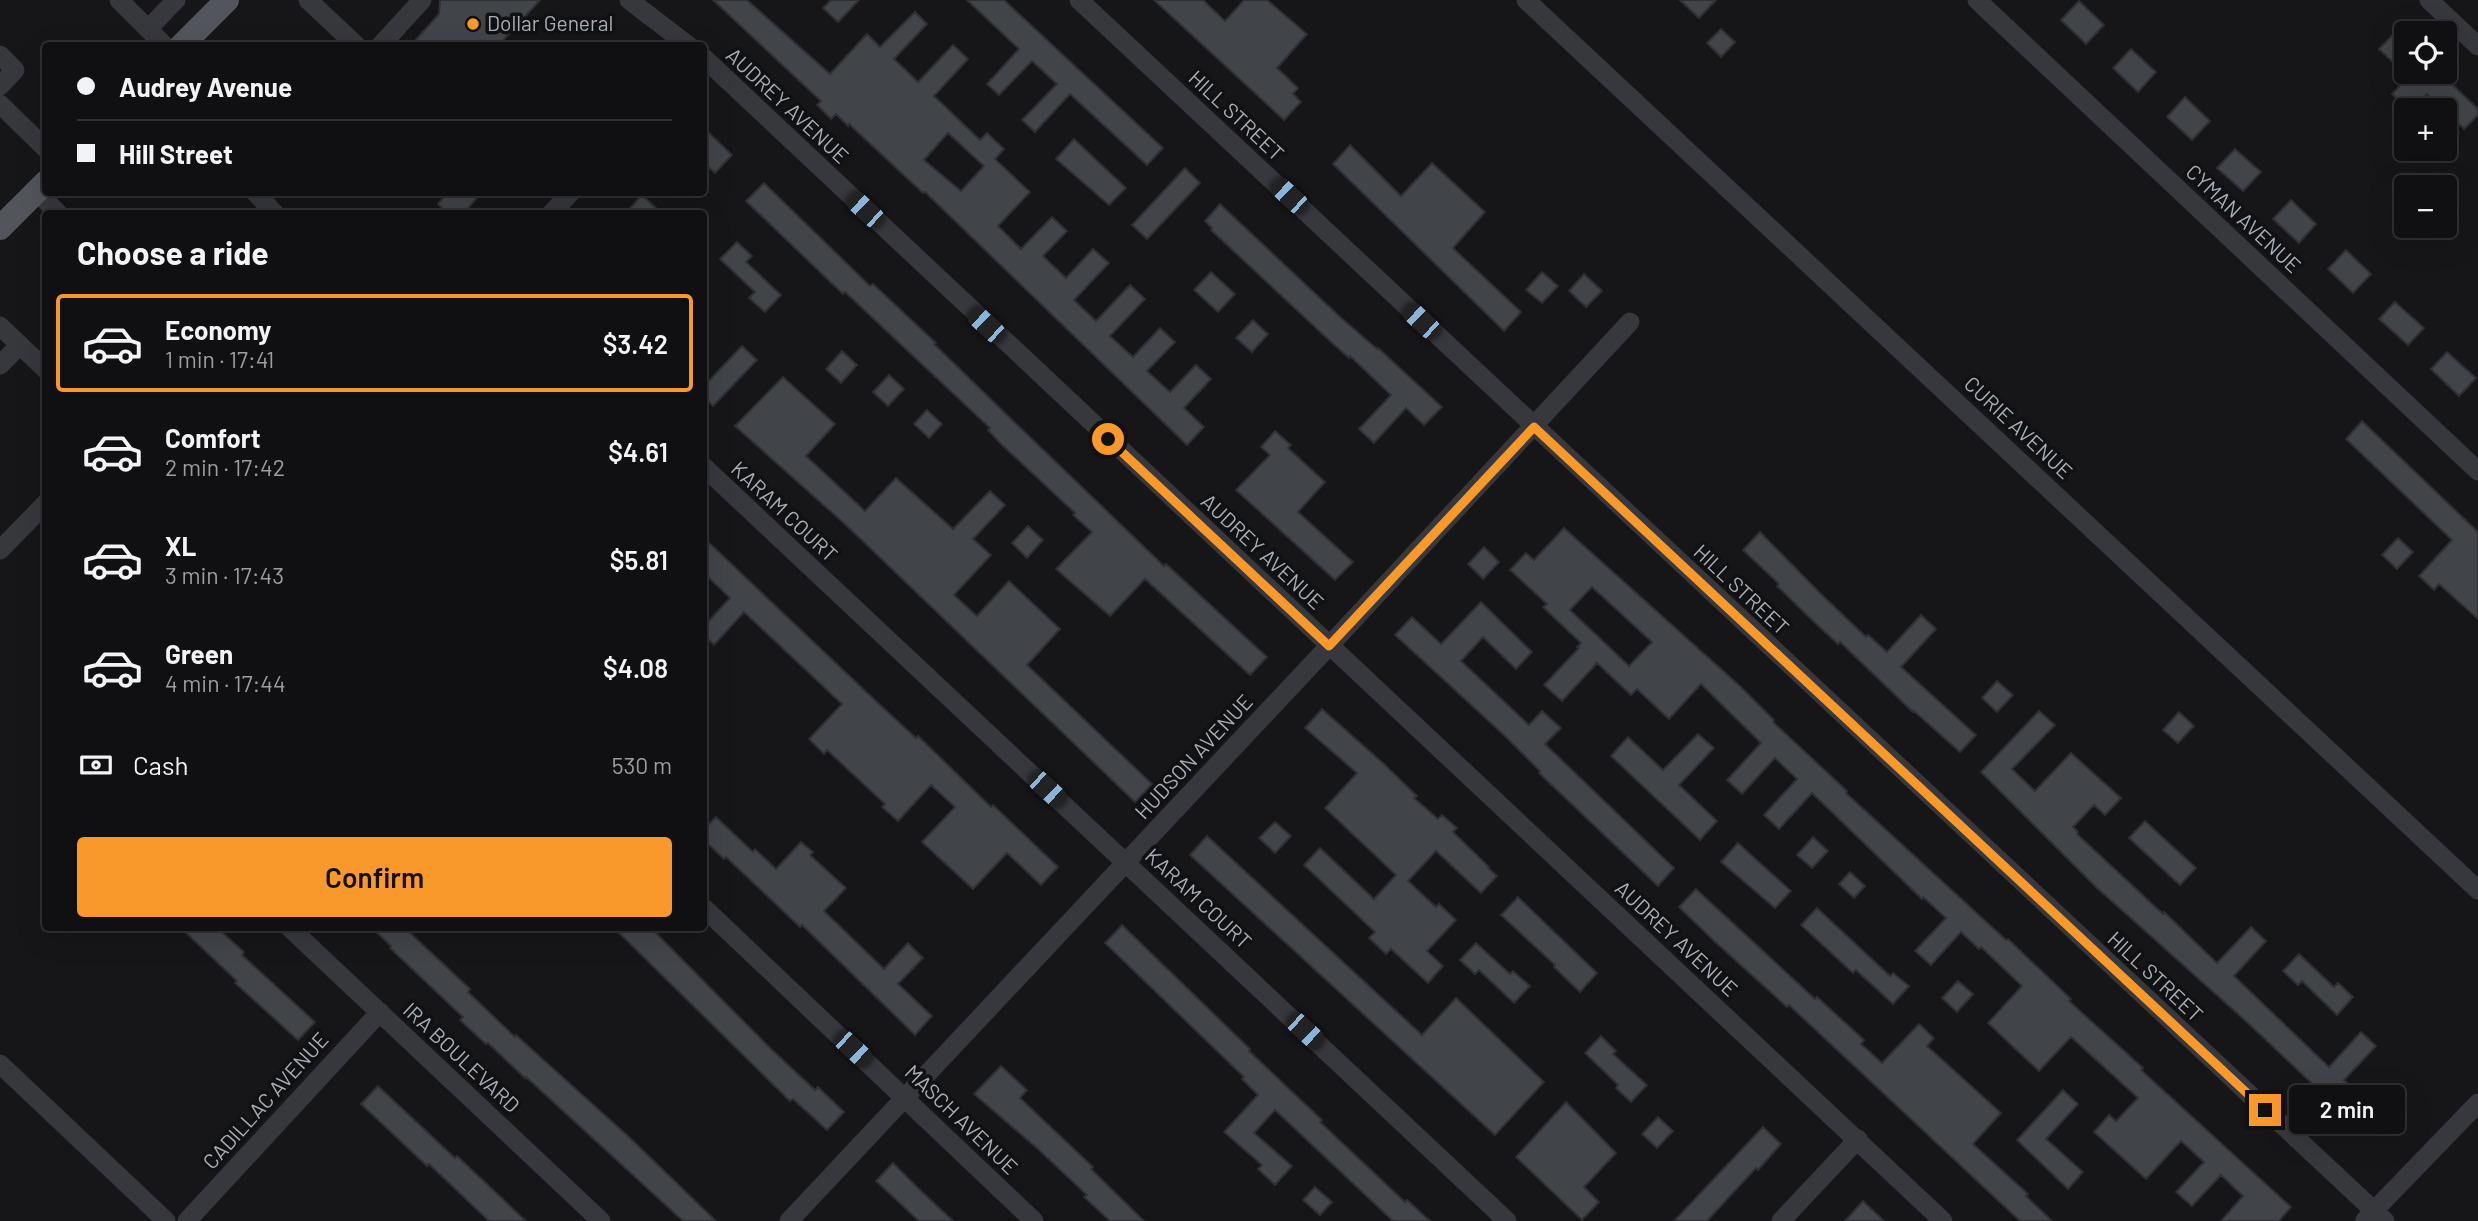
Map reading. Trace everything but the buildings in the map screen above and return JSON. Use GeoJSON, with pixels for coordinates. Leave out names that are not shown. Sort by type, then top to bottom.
{"type":"FeatureCollection","features":[{"type":"Feature","properties":{"kind":"main road"},"geometry":{"type":"LineString","coordinates":[[185,42],[227,0]]}},
{"type":"Feature","properties":{"kind":"main road"},"geometry":{"type":"LineString","coordinates":[[0,228],[41,187]]}},
{"type":"Feature","properties":{"kind":"street"},"geometry":{"type":"LineString","coordinates":[[119,0],[161,42]]}},
{"type":"Feature","properties":{"kind":"street"},"geometry":{"type":"LineString","coordinates":[[148,29],[176,0]]}},
{"type":"Feature","properties":{"kind":"street"},"geometry":{"type":"LineString","coordinates":[[308,0],[353,42]]}},
{"type":"Feature","properties":{"kind":"street"},"geometry":{"type":"LineString","coordinates":[[629,0],[684,42]]}},
{"type":"Feature","properties":{"kind":"street","name":"HILL STREET"},"geometry":{"type":"LineString","coordinates":[[1079,0],[2374,1218]]}},
{"type":"Feature","properties":{"kind":"street","name":"CURIE AVENUE"},"geometry":{"type":"LineString","coordinates":[[1526,0],[2478,890]]}},
{"type":"Feature","properties":{"kind":"street","name":"CYMAN AVENUE"},"geometry":{"type":"LineString","coordinates":[[1977,0],[2478,471]]}},
{"type":"Feature","properties":{"kind":"street"},"geometry":{"type":"LineString","coordinates":[[2429,0],[2478,46]]}},
{"type":"Feature","properties":{"kind":"street"},"geometry":{"type":"LineString","coordinates":[[383,42],[416,2]]}},
{"type":"Feature","properties":{"kind":"street"},"geometry":{"type":"LineString","coordinates":[[0,55],[15,70],[0,86]]}},
{"type":"Feature","properties":{"kind":"street","name":"AUDREY AVENUE"},"geometry":{"type":"LineString","coordinates":[[707,61],[1943,1221]]}},
{"type":"Feature","properties":{"kind":"street"},"geometry":{"type":"LineString","coordinates":[[0,104],[42,145]]}},
{"type":"Feature","properties":{"kind":"street"},"geometry":{"type":"LineString","coordinates":[[259,196],[271,210]]}},
{"type":"Feature","properties":{"kind":"street"},"geometry":{"type":"LineString","coordinates":[[555,210],[567,196]]}},
{"type":"Feature","properties":{"kind":"street","name":"HUDSON AVENUE"},"geometry":{"type":"LineString","coordinates":[[789,1221],[1630,322]]}},
{"type":"Feature","properties":{"kind":"street"},"geometry":{"type":"LineString","coordinates":[[0,326],[42,366]]}},
{"type":"Feature","properties":{"kind":"street"},"geometry":{"type":"LineString","coordinates":[[0,365],[20,345]]}},
{"type":"Feature","properties":{"kind":"street","name":"KARAM COURT"},"geometry":{"type":"LineString","coordinates":[[707,470],[1507,1221]]}},
{"type":"Feature","properties":{"kind":"street"},"geometry":{"type":"LineString","coordinates":[[0,550],[42,507]]}},
{"type":"Feature","properties":{"kind":"street","name":"MASCH AVENUE"},"geometry":{"type":"LineString","coordinates":[[707,911],[1034,1221]]}},
{"type":"Feature","properties":{"kind":"street","name":"IRA BOULEVARD"},"geometry":{"type":"LineString","coordinates":[[293,931],[601,1221]]}},
{"type":"Feature","properties":{"kind":"street","name":"CADILLAC AVENUE"},"geometry":{"type":"LineString","coordinates":[[187,1221],[380,1012]]}},
{"type":"Feature","properties":{"kind":"street"},"geometry":{"type":"LineString","coordinates":[[0,1064],[166,1221]]}},
{"type":"Feature","properties":{"kind":"street"},"geometry":{"type":"LineString","coordinates":[[2374,1218],[2478,1103]]}},
{"type":"Feature","properties":{"kind":"street"},"geometry":{"type":"LineString","coordinates":[[1780,1221],[1858,1139]]}},
{"type":"Feature","properties":{"kind":"place","name":"Dollar General"},"geometry":{"type":"Point","coordinates":[473,24]}},
{"type":"Feature","properties":{"kind":"route"},"geometry":{"type":"LineString","coordinates":[[1108,439],[1329,646],[1534,427],[2265,1110]]}}]}
